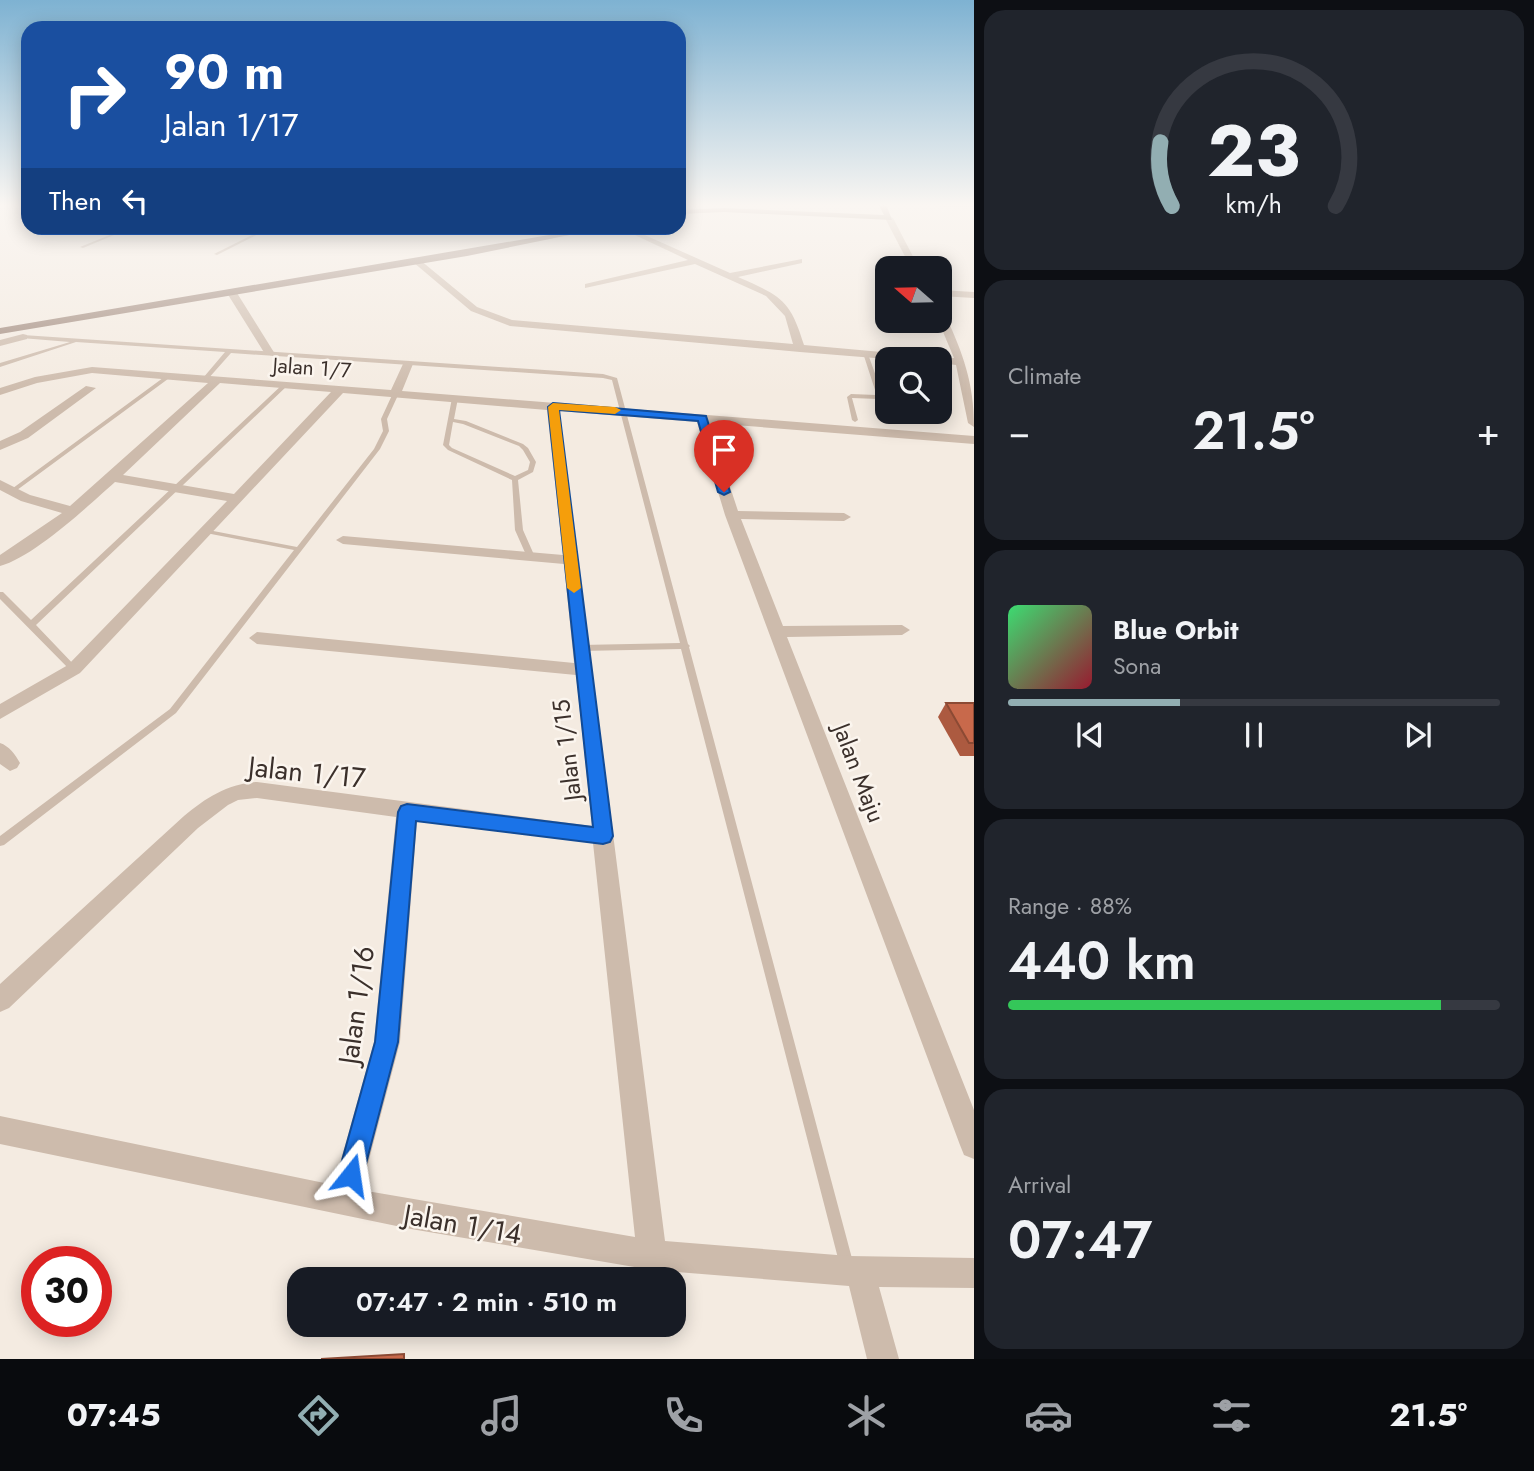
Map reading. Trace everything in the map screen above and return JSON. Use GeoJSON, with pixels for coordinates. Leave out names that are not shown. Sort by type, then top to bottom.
{"type":"FeatureCollection","features":[{"type":"Feature","properties":{"kind":"street"},"geometry":{"type":"LineString","coordinates":[[0,331],[385,267]]}},
{"type":"Feature","properties":{"kind":"street"},"geometry":{"type":"LineString","coordinates":[[424,267],[474,309],[510,323],[875,355]]}},
{"type":"Feature","properties":{"kind":"street"},"geometry":{"type":"LineString","coordinates":[[588,286],[667,267]]}},
{"type":"Feature","properties":{"kind":"street"},"geometry":{"type":"LineString","coordinates":[[716,267],[769,294],[785,308],[790,315],[800,349]]}},
{"type":"Feature","properties":{"kind":"street"},"geometry":{"type":"LineString","coordinates":[[733,275],[769,267]]}},
{"type":"Feature","properties":{"kind":"street"},"geometry":{"type":"LineString","coordinates":[[232,293],[270,354]]}},
{"type":"Feature","properties":{"kind":"street"},"geometry":{"type":"LineString","coordinates":[[952,294],[974,295]]}},
{"type":"Feature","properties":{"kind":"street"},"geometry":{"type":"LineString","coordinates":[[948,333],[961,362],[974,424]]}},
{"type":"Feature","properties":{"kind":"street"},"geometry":{"type":"LineString","coordinates":[[0,343],[23,337]]}},
{"type":"Feature","properties":{"kind":"street"},"geometry":{"type":"LineString","coordinates":[[952,361],[961,362]]}},
{"type":"Feature","properties":{"kind":"street"},"geometry":{"type":"LineString","coordinates":[[396,393],[408,364]]}},
{"type":"Feature","properties":{"kind":"street","name":"Jalan 1/7"},"geometry":{"type":"LineString","coordinates":[[0,392],[35,380],[92,370],[974,440]]}},
{"type":"Feature","properties":{"kind":"street"},"geometry":{"type":"LineString","coordinates":[[0,561],[21,550],[72,511],[211,379]]}},
{"type":"Feature","properties":{"kind":"street"},"geometry":{"type":"LineString","coordinates":[[0,446],[24,435],[90,388]]}},
{"type":"Feature","properties":{"kind":"street"},"geometry":{"type":"LineString","coordinates":[[0,712],[74,669],[341,389]]}},
{"type":"Feature","properties":{"kind":"street","name":"Jalan 1/15"},"geometry":{"type":"LineString","coordinates":[[553,407],[652,1255]]}},
{"type":"Feature","properties":{"kind":"street","name":"Jalan Maju"},"geometry":{"type":"LineString","coordinates":[[702,418],[732,515],[974,1145]]}},
{"type":"Feature","properties":{"kind":"street"},"geometry":{"type":"LineString","coordinates":[[110,477],[236,498]]}},
{"type":"Feature","properties":{"kind":"street"},"geometry":{"type":"LineString","coordinates":[[5,488],[72,511]]}},
{"type":"Feature","properties":{"kind":"street"},"geometry":{"type":"LineString","coordinates":[[732,515],[844,517]]}},
{"type":"Feature","properties":{"kind":"street"},"geometry":{"type":"LineString","coordinates":[[344,540],[571,560]]}},
{"type":"Feature","properties":{"kind":"street"},"geometry":{"type":"LineString","coordinates":[[777,632],[902,631]]}},
{"type":"Feature","properties":{"kind":"street"},"geometry":{"type":"LineString","coordinates":[[257,638],[584,670]]}},
{"type":"Feature","properties":{"kind":"street","name":"Jalan 1/17"},"geometry":{"type":"LineString","coordinates":[[0,1000],[220,797],[240,790],[257,790],[603,836]]}},
{"type":"Feature","properties":{"kind":"street","name":"Jalan 1/16"},"geometry":{"type":"LineString","coordinates":[[344,1202],[387,1042],[407,812]]}},
{"type":"Feature","properties":{"kind":"street","name":"Jalan 1/14"},"geometry":{"type":"LineString","coordinates":[[0,1130],[344,1202],[652,1255],[854,1271],[974,1273]]}},
{"type":"Feature","properties":{"kind":"street"},"geometry":{"type":"LineString","coordinates":[[854,1271],[883,1359]]}},
{"type":"Feature","properties":{"kind":"lane"},"geometry":{"type":"LineString","coordinates":[[23,337],[611,377],[617,383],[854,1271]]}},
{"type":"Feature","properties":{"kind":"lane"},"geometry":{"type":"LineString","coordinates":[[0,365],[79,341]]}},
{"type":"Feature","properties":{"kind":"lane"},"geometry":{"type":"LineString","coordinates":[[211,379],[229,351]]}},
{"type":"Feature","properties":{"kind":"lane"},"geometry":{"type":"LineString","coordinates":[[855,420],[849,398],[878,397],[879,393],[865,354]]}},
{"type":"Feature","properties":{"kind":"lane"},"geometry":{"type":"LineString","coordinates":[[5,488],[169,376]]}},
{"type":"Feature","properties":{"kind":"lane"},"geometry":{"type":"LineString","coordinates":[[31,625],[285,385]]}},
{"type":"Feature","properties":{"kind":"lane"},"geometry":{"type":"LineString","coordinates":[[0,842],[173,710],[339,500],[382,441],[386,431],[384,419],[396,393]]}},
{"type":"Feature","properties":{"kind":"lane"},"geometry":{"type":"LineString","coordinates":[[451,420],[464,422],[526,449],[534,466],[525,476],[514,479],[450,449],[446,445],[455,398]]}},
{"type":"Feature","properties":{"kind":"lane"},"geometry":{"type":"LineString","coordinates":[[514,479],[519,530],[531,557]]}},
{"type":"Feature","properties":{"kind":"lane"},"geometry":{"type":"LineString","coordinates":[[206,531],[298,549]]}},
{"type":"Feature","properties":{"kind":"lane"},"geometry":{"type":"LineString","coordinates":[[0,594],[74,669]]}},
{"type":"Feature","properties":{"kind":"lane"},"geometry":{"type":"LineString","coordinates":[[581,648],[686,646]]}},
{"type":"Feature","properties":{"kind":"building"},"geometry":{"type":"Polygon","coordinates":[[[946,703],[974,703],[974,743],[969,743],[946,703]]]}},
{"type":"Feature","properties":{"kind":"building"},"geometry":{"type":"Polygon","coordinates":[[[404,1354],[404,1359],[321,1359],[404,1354]]]}},
{"type":"Feature","properties":{"kind":"slow traffic"},"geometry":{"type":"LineString","coordinates":[[574,588],[553,407],[615,410]]}},
{"type":"Feature","properties":{"kind":"route"},"geometry":{"type":"LineString","coordinates":[[351,1175],[387,1042],[407,812],[603,836],[553,407],[702,418],[724,492]]}}]}
